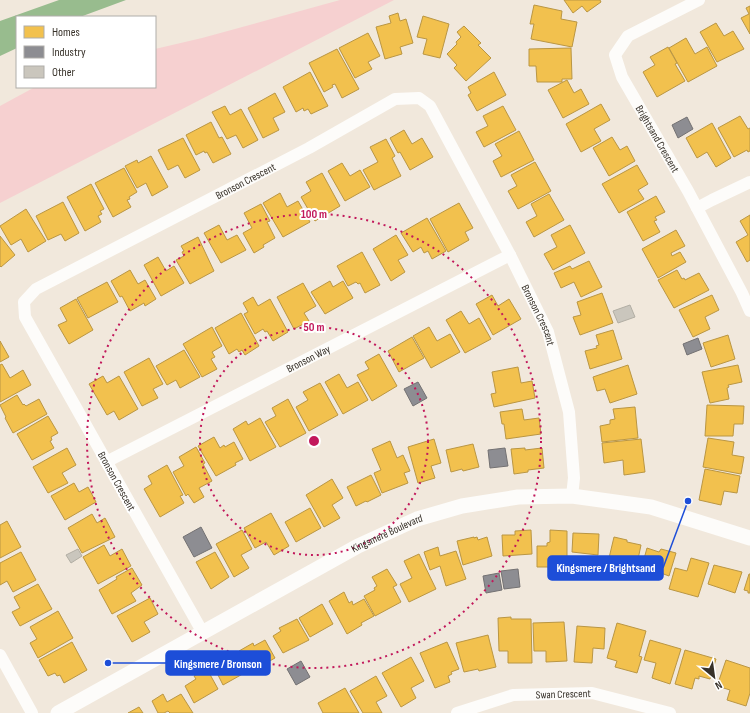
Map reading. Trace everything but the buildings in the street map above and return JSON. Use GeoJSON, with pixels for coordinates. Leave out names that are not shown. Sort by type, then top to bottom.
{"type":"FeatureCollection","features":[{"type":"Feature","properties":{"kind":"street","name":"Brightsand Crescent"},"geometry":{"type":"LineString","coordinates":[[698,0],[628,36],[616,55],[622,77],[697,208],[750,310]]}},
{"type":"Feature","properties":{"kind":"street","name":"Bronson Crescent"},"geometry":{"type":"LineString","coordinates":[[203,633],[25,317],[24,302],[36,289],[310,148],[395,99],[419,98],[430,106],[510,255],[548,332],[569,412],[574,478],[572,496]]}},
{"type":"Feature","properties":{"kind":"street"},"geometry":{"type":"LineString","coordinates":[[697,208],[750,182]]}},
{"type":"Feature","properties":{"kind":"street","name":"Bronson Way"},"geometry":{"type":"LineString","coordinates":[[106,462],[510,255]]}},
{"type":"Feature","properties":{"kind":"street","name":"Kingsmere Boulevard"},"geometry":{"type":"LineString","coordinates":[[58,713],[358,546],[417,519],[462,506],[518,497],[572,496],[651,507],[750,538]]}},
{"type":"Feature","properties":{"kind":"street"},"geometry":{"type":"LineString","coordinates":[[0,655],[32,713]]}},
{"type":"Feature","properties":{"kind":"street","name":"Swan Crescent"},"geometry":{"type":"LineString","coordinates":[[457,713],[513,695],[592,693],[670,713]]}},
{"type":"Feature","properties":{"kind":"shaded area"},"geometry":{"type":"Polygon","coordinates":[[[59,0],[126,0],[83,16],[16,16],[16,48],[0,56],[0,21],[59,0]]]}},
{"type":"Feature","properties":{"kind":"shaded area"},"geometry":{"type":"Polygon","coordinates":[[[340,0],[394,0],[0,203],[0,106],[33,88],[156,88],[156,49],[202,38],[340,0]]]}},
{"type":"Feature","properties":{"kind":"place","name":"Kingsmere / Brightsand"},"geometry":{"type":"Point","coordinates":[688,501]}},
{"type":"Feature","properties":{"kind":"place","name":"Kingsmere / Bronson"},"geometry":{"type":"Point","coordinates":[108,663]}}]}
